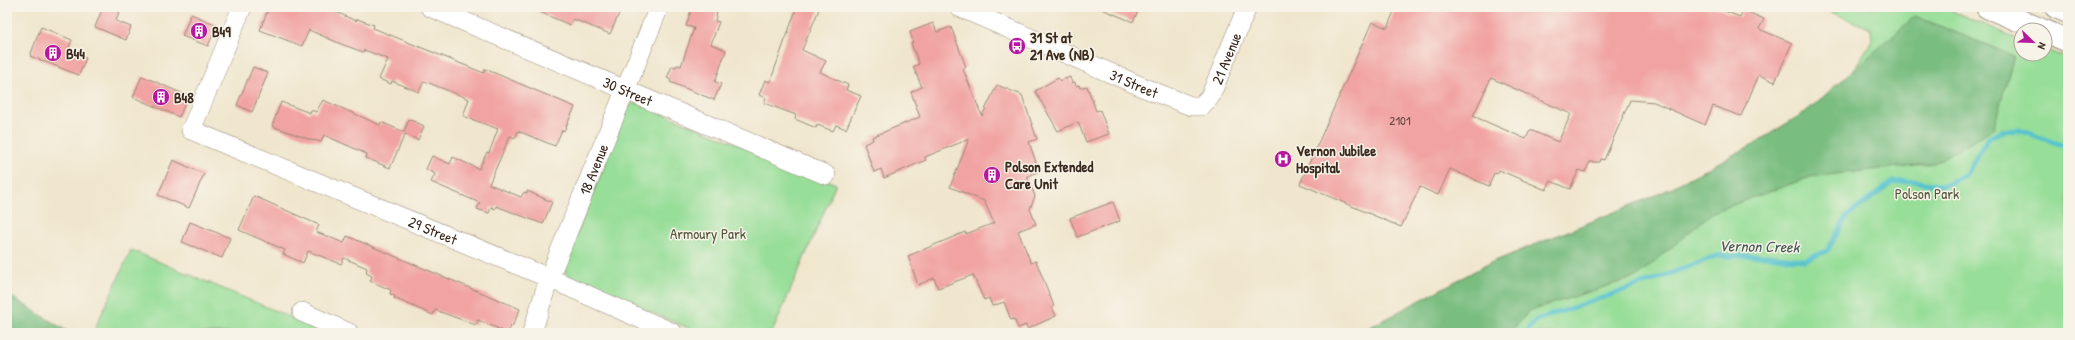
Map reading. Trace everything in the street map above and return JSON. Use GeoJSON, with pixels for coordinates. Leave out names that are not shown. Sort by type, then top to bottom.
{"type":"FeatureCollection","features":[{"type":"Feature","properties":{"kind":"highway"},"geometry":{"type":"LineString","coordinates":[[1987,7],[2023,22]]}},
{"type":"Feature","properties":{"kind":"highway"},"geometry":{"type":"LineString","coordinates":[[2056,7],[2068,12]]}},
{"type":"Feature","properties":{"kind":"highway"},"geometry":{"type":"LineString","coordinates":[[2053,34],[2068,41]]}},
{"type":"Feature","properties":{"kind":"street","name":"29 Street"},"geometry":{"type":"LineString","coordinates":[[242,7],[191,130],[549,278],[673,333]]}},
{"type":"Feature","properties":{"kind":"street","name":"30 Street"},"geometry":{"type":"LineString","coordinates":[[430,7],[826,175]]}},
{"type":"Feature","properties":{"kind":"street","name":"18 Avenue"},"geometry":{"type":"LineString","coordinates":[[532,333],[549,278],[624,89],[659,7]]}},
{"type":"Feature","properties":{"kind":"street","name":"31 Street"},"geometry":{"type":"LineString","coordinates":[[960,7],[1147,89],[1191,106],[1201,106]]}},
{"type":"Feature","properties":{"kind":"street","name":"21 Avenue"},"geometry":{"type":"LineString","coordinates":[[1201,106],[1210,97],[1247,7]]}},
{"type":"Feature","properties":{"kind":"street"},"geometry":{"type":"LineString","coordinates":[[302,312],[349,333]]}},
{"type":"Feature","properties":{"kind":"green space","name":"Polson Park"},"geometry":{"type":"Polygon","coordinates":[[[1819,7],[1943,7],[2013,37],[2013,62],[2053,62],[2053,52],[2068,59],[2068,333],[1359,333],[1488,264],[1661,193],[1752,145],[1807,111],[1852,72],[1872,41],[1871,29],[1819,7]]]}},
{"type":"Feature","properties":{"kind":"green space"},"geometry":{"type":"Polygon","coordinates":[[[1915,16],[2013,56],[1993,129],[1934,163],[1810,177],[1713,212],[1636,277],[1529,311],[1510,333],[1359,333],[1488,264],[1661,193],[1752,145],[1807,111],[1915,16]]]}},
{"type":"Feature","properties":{"kind":"green space","name":"Armoury Park"},"geometry":{"type":"Polygon","coordinates":[[[634,102],[836,184],[772,333],[700,333],[571,278],[565,273],[565,263],[627,109],[634,102]]]}},
{"type":"Feature","properties":{"kind":"green space"},"geometry":{"type":"Polygon","coordinates":[[[131,250],[328,333],[93,333],[131,250]]]}},
{"type":"Feature","properties":{"kind":"green space"},"geometry":{"type":"Polygon","coordinates":[[[7,294],[70,333],[7,333],[7,294]]]}},
{"type":"Feature","properties":{"kind":"building"},"geometry":{"type":"Polygon","coordinates":[[[103,7],[121,7],[116,21],[131,27],[126,40],[95,27],[103,7]]]}},
{"type":"Feature","properties":{"kind":"building"},"geometry":{"type":"Polygon","coordinates":[[[269,7],[325,7],[356,21],[357,19],[374,25],[373,28],[484,73],[485,69],[575,107],[555,146],[518,131],[515,138],[510,136],[489,184],[521,197],[524,192],[527,193],[527,191],[552,202],[543,224],[496,206],[495,209],[491,207],[489,213],[477,209],[480,203],[431,182],[435,174],[426,169],[432,156],[450,164],[453,157],[479,169],[487,152],[489,153],[498,129],[463,116],[469,99],[424,81],[419,92],[392,81],[391,84],[379,79],[388,59],[364,50],[363,52],[341,44],[309,30],[302,46],[260,30],[269,7]]]}},
{"type":"Feature","properties":{"kind":"building"},"geometry":{"type":"Polygon","coordinates":[[[528,7],[622,7],[610,34],[573,19],[570,25],[528,7]]]}},
{"type":"Feature","properties":{"kind":"building"},"geometry":{"type":"Polygon","coordinates":[[[692,7],[718,7],[715,21],[719,22],[711,44],[726,50],[715,82],[721,84],[714,100],[670,82],[671,80],[667,78],[672,66],[681,66],[694,28],[686,26],[692,7]]]}},
{"type":"Feature","properties":{"kind":"building"},"geometry":{"type":"Polygon","coordinates":[[[797,7],[820,7],[802,50],[826,61],[820,72],[848,85],[846,90],[861,96],[846,129],[836,125],[833,131],[817,125],[816,128],[795,119],[796,115],[764,103],[766,98],[759,95],[765,80],[770,82],[797,7]]]}},
{"type":"Feature","properties":{"kind":"building"},"geometry":{"type":"Polygon","coordinates":[[[1097,7],[1140,7],[1133,22],[1097,7]]]}},
{"type":"Feature","properties":{"kind":"building","name":"Vernon Jubilee Hospital"},"geometry":{"type":"Polygon","coordinates":[[[1396,7],[1714,7],[1740,17],[1743,10],[1764,19],[1759,29],[1792,43],[1775,82],[1759,75],[1741,116],[1713,106],[1705,125],[1654,102],[1630,100],[1604,160],[1601,159],[1600,162],[1590,162],[1585,172],[1579,170],[1570,189],[1551,181],[1546,190],[1499,170],[1497,174],[1494,173],[1489,186],[1450,169],[1438,195],[1420,187],[1401,227],[1300,184],[1372,22],[1387,28],[1396,7]],[[1491,78],[1473,116],[1526,139],[1530,130],[1558,142],[1571,114],[1491,78]]]}},
{"type":"Feature","properties":{"kind":"building","name":"B49"},"geometry":{"type":"Polygon","coordinates":[[[191,14],[217,25],[208,46],[182,36],[191,14]]]}},
{"type":"Feature","properties":{"kind":"building","name":"Polson Extended Care Unit"},"geometry":{"type":"Polygon","coordinates":[[[933,23],[937,32],[951,27],[966,67],[963,69],[982,116],[997,85],[1022,95],[1037,139],[1029,142],[1039,171],[1027,177],[1035,196],[1030,209],[1036,224],[1018,231],[1031,263],[1036,261],[1054,306],[1052,307],[1056,316],[1027,329],[1026,325],[1018,328],[1014,319],[1011,320],[1004,302],[992,306],[989,298],[984,300],[973,275],[938,288],[934,278],[918,285],[908,256],[965,232],[966,234],[994,223],[984,201],[950,187],[969,139],[925,157],[926,160],[884,178],[881,169],[874,172],[864,144],[873,140],[872,137],[920,117],[911,92],[922,87],[913,67],[919,64],[911,43],[913,42],[910,32],[933,23]]]}},
{"type":"Feature","properties":{"kind":"building","name":"B44"},"geometry":{"type":"Polygon","coordinates":[[[41,27],[72,40],[68,50],[86,58],[79,75],[30,56],[41,27]]]}},
{"type":"Feature","properties":{"kind":"building"},"geometry":{"type":"Polygon","coordinates":[[[253,67],[268,73],[252,112],[237,105],[253,67]]]}},
{"type":"Feature","properties":{"kind":"building","name":"B48"},"geometry":{"type":"Polygon","coordinates":[[[142,76],[188,96],[179,117],[133,97],[142,76]]]}},
{"type":"Feature","properties":{"kind":"building"},"geometry":{"type":"Polygon","coordinates":[[[1070,77],[1072,83],[1075,82],[1076,86],[1079,85],[1080,88],[1087,86],[1096,111],[1100,110],[1109,134],[1086,142],[1078,122],[1058,131],[1035,91],[1058,78],[1060,81],[1070,77]]]}},
{"type":"Feature","properties":{"kind":"building"},"geometry":{"type":"Polygon","coordinates":[[[323,100],[380,125],[381,122],[404,132],[409,119],[424,126],[418,140],[405,134],[390,168],[366,158],[367,154],[324,135],[321,142],[314,141],[272,126],[281,102],[310,113],[311,110],[316,112],[323,100]]]}},
{"type":"Feature","properties":{"kind":"building"},"geometry":{"type":"Polygon","coordinates":[[[173,160],[204,174],[189,208],[158,195],[173,160]]]}},
{"type":"Feature","properties":{"kind":"building"},"geometry":{"type":"Polygon","coordinates":[[[254,196],[319,225],[316,232],[344,243],[347,236],[520,309],[512,327],[511,326],[508,333],[478,320],[476,325],[435,310],[433,315],[394,298],[395,296],[390,294],[391,290],[370,281],[372,276],[366,273],[367,268],[344,258],[341,264],[308,251],[303,263],[283,254],[285,250],[239,230],[254,196]]]}},
{"type":"Feature","properties":{"kind":"building"},"geometry":{"type":"Polygon","coordinates":[[[1113,202],[1120,221],[1077,237],[1070,218],[1113,202]]]}},
{"type":"Feature","properties":{"kind":"building"},"geometry":{"type":"Polygon","coordinates":[[[190,222],[230,238],[222,258],[182,242],[190,222]]]}},
{"type":"Feature","properties":{"kind":"waterway","name":"Vernon Creek"},"geometry":{"type":"LineString","coordinates":[[1525,333],[1536,320],[1643,284],[1716,256],[1767,256],[1804,260],[1827,251],[1847,216],[1893,182],[1914,181],[1942,186],[1966,175],[1987,139],[2002,131],[2019,130],[2068,147]]}},
{"type":"Feature","properties":{"kind":"place","name":"B49"},"geometry":{"type":"Point","coordinates":[199,31]}},
{"type":"Feature","properties":{"kind":"place","name":"31 St at 21 Ave (NB)"},"geometry":{"type":"Point","coordinates":[1017,46]}},
{"type":"Feature","properties":{"kind":"place","name":"B44"},"geometry":{"type":"Point","coordinates":[53,53]}},
{"type":"Feature","properties":{"kind":"place","name":"B48"},"geometry":{"type":"Point","coordinates":[161,97]}},
{"type":"Feature","properties":{"kind":"place","name":"Vernon Jubilee Hospital"},"geometry":{"type":"Point","coordinates":[1283,159]}},
{"type":"Feature","properties":{"kind":"place","name":"Polson Extended Care Unit"},"geometry":{"type":"Point","coordinates":[992,175]}}]}
